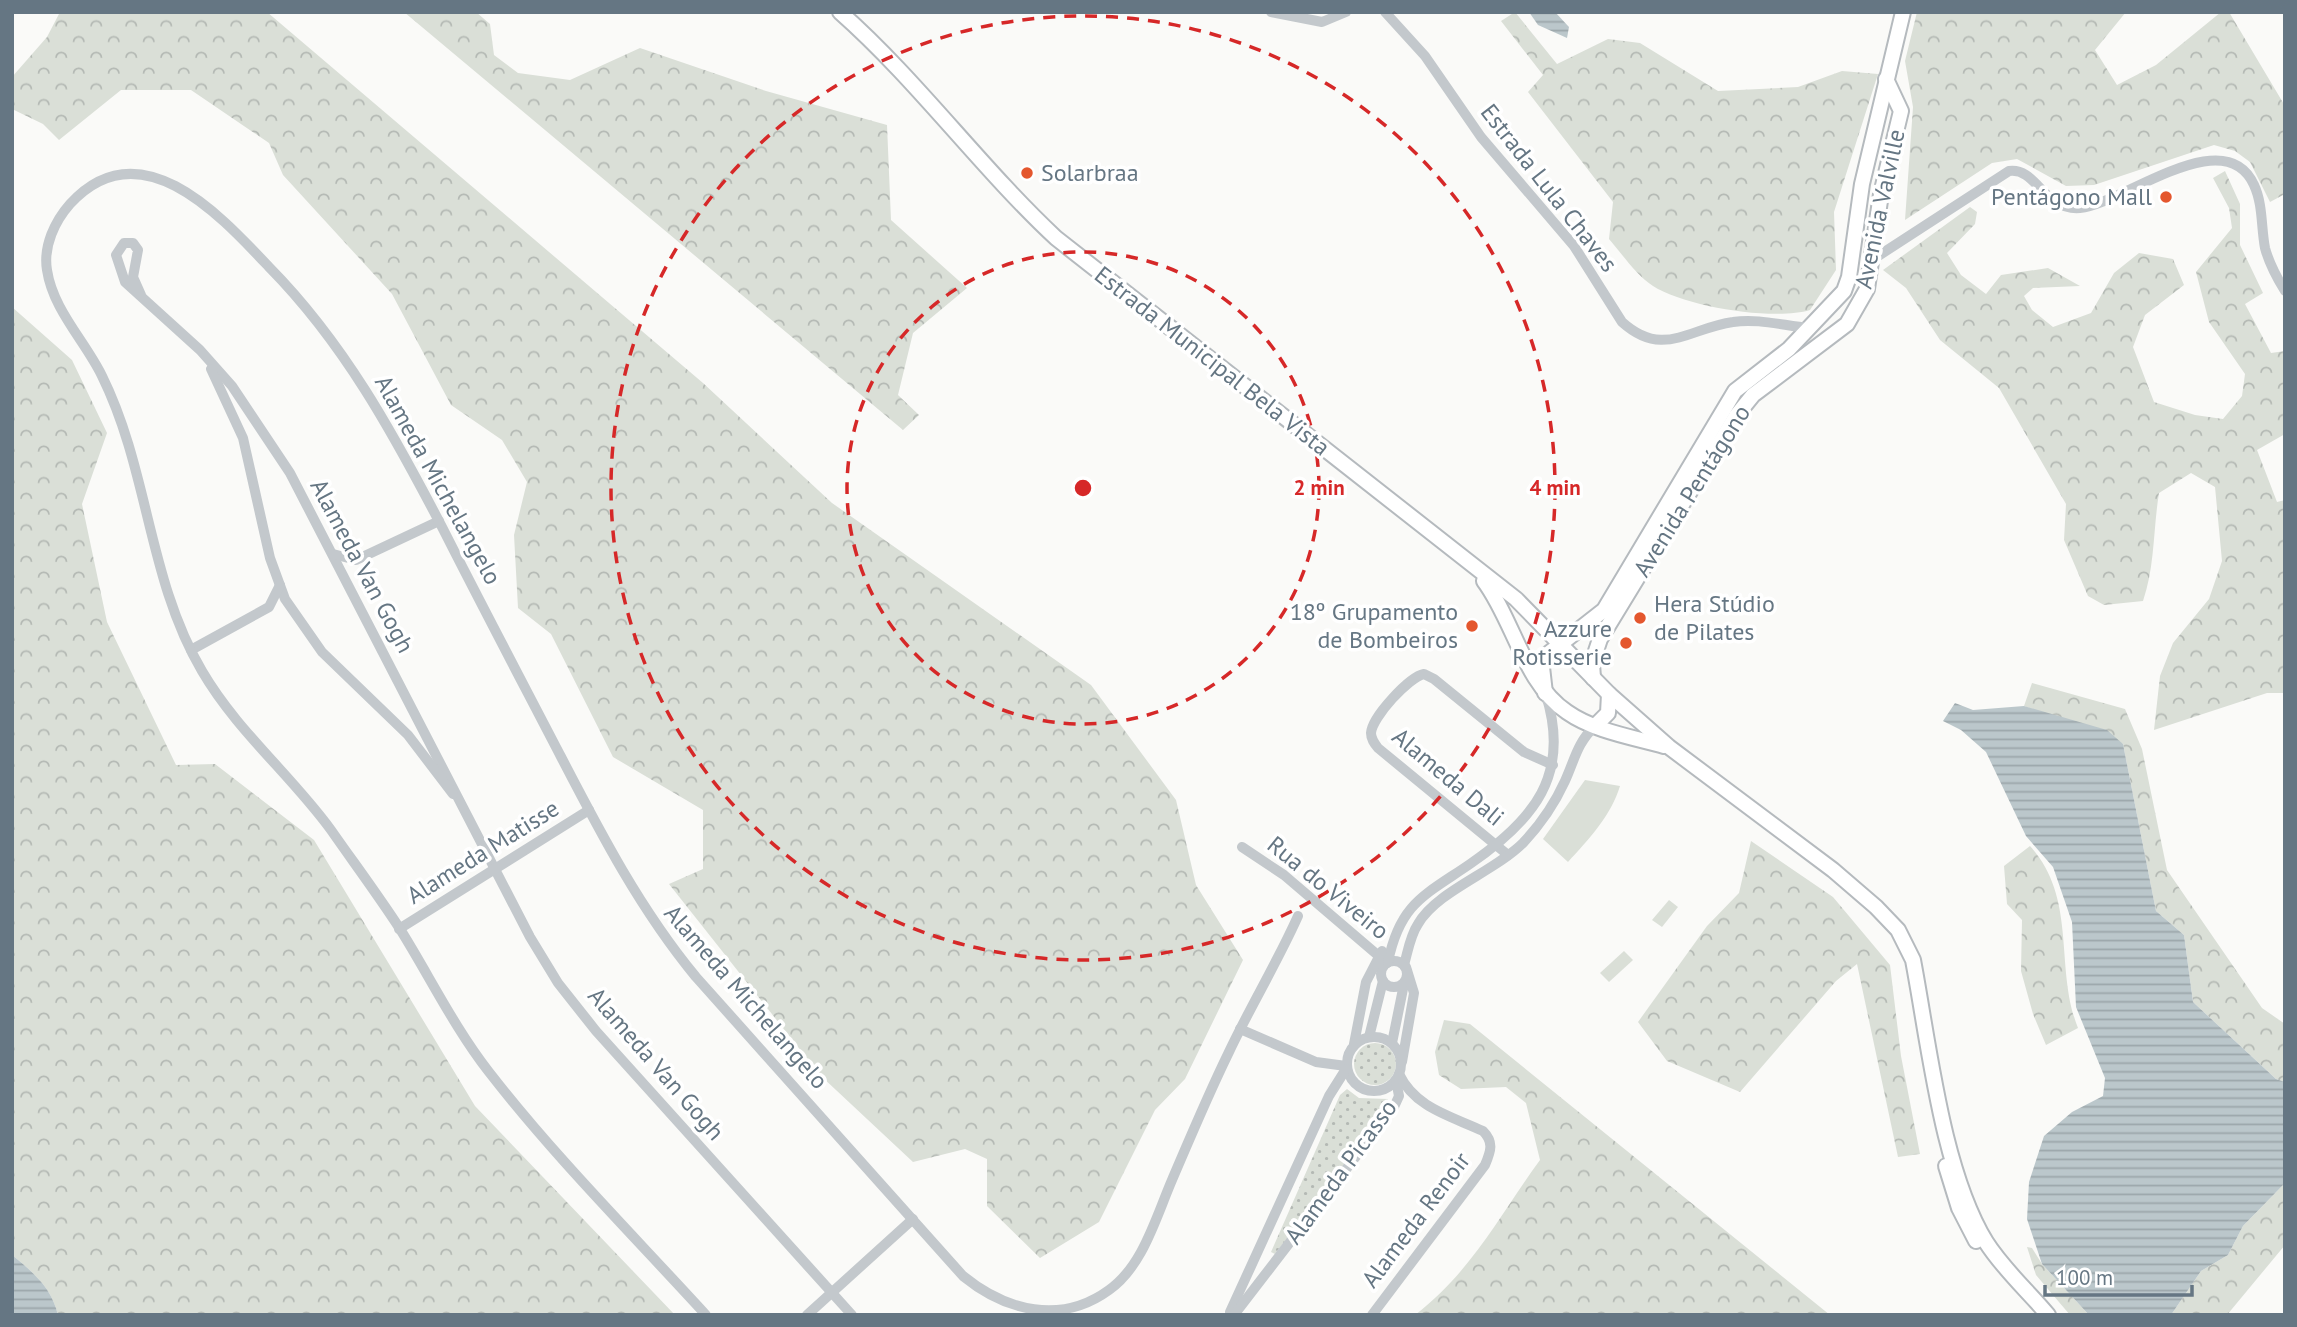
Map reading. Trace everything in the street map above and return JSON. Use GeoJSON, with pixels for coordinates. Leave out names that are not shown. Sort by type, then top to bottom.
{"type":"FeatureCollection","features":[{"type":"Feature","properties":{"kind":"main road","name":"Estrada Municipal Bela Vista"},"geometry":{"type":"LineString","coordinates":[[840,12],[881,51],[1027,211],[1056,238],[1530,611],[1609,694],[1669,747],[1799,848],[1833,870],[1876,907],[1906,943],[1913,960],[1953,1157],[1966,1198],[1987,1244],[2048,1315]]}},
{"type":"Feature","properties":{"kind":"main road","name":"Avenida Valville"},"geometry":{"type":"LineString","coordinates":[[1847,284],[1862,184],[1903,12]]}},
{"type":"Feature","properties":{"kind":"main road","name":"Avenida Valville"},"geometry":{"type":"LineString","coordinates":[[1861,301],[1868,285],[1900,111],[1886,79]]}},
{"type":"Feature","properties":{"kind":"main road"},"geometry":{"type":"LineString","coordinates":[[1872,139],[1882,138],[1888,143],[1890,157]]}},
{"type":"Feature","properties":{"kind":"main road"},"geometry":{"type":"LineString","coordinates":[[1861,301],[1850,302],[1847,284],[1862,277],[1868,285]]}},
{"type":"Feature","properties":{"kind":"main road","name":"Avenida Pentágono"},"geometry":{"type":"LineString","coordinates":[[1560,642],[1594,621],[1604,610],[1735,391],[1789,349],[1847,284]]}},
{"type":"Feature","properties":{"kind":"main road","name":"Avenida Pentágono"},"geometry":{"type":"LineString","coordinates":[[1593,678],[1592,663],[1600,639],[1736,416],[1754,396],[1847,324],[1861,301]]}},
{"type":"Feature","properties":{"kind":"main road","name":"Alameda Picasso"},"geometry":{"type":"LineString","coordinates":[[1472,564],[1507,615],[1545,693],[1566,712],[1595,726],[1669,747]]}},
{"type":"Feature","properties":{"kind":"main road"},"geometry":{"type":"LineString","coordinates":[[1545,693],[1542,661],[1560,642]]}},
{"type":"Feature","properties":{"kind":"main road"},"geometry":{"type":"LineString","coordinates":[[1595,726],[1608,713],[1609,694]]}},
{"type":"Feature","properties":{"kind":"main road","name":"Estrada Municipal Bela Vista"},"geometry":{"type":"LineString","coordinates":[[1799,848],[1895,941],[1905,967],[1923,1069],[1959,1208],[1992,1266],[2041,1315]]}},
{"type":"Feature","properties":{"kind":"street"},"geometry":{"type":"LineString","coordinates":[[1271,12],[1322,22],[1346,12]]}},
{"type":"Feature","properties":{"kind":"street","name":"Estrada Lula Chaves"},"geometry":{"type":"LineString","coordinates":[[1385,12],[1424,56],[1481,137],[1574,246],[1622,323],[1631,330],[1655,341],[1667,341],[1732,322],[1760,322],[1809,328]]}},
{"type":"Feature","properties":{"kind":"street"},"geometry":{"type":"LineString","coordinates":[[1872,260],[2009,171],[2025,173],[2056,204],[2081,208],[2101,203],[2185,166],[2213,160],[2233,164],[2247,174],[2254,184],[2266,251],[2285,291]]}},
{"type":"Feature","properties":{"kind":"street","name":"Alameda Michelangelo"},"geometry":{"type":"LineString","coordinates":[[706,1315],[490,1074],[458,1030],[399,929],[311,804],[254,742],[215,692],[191,650],[163,582],[141,483],[119,412],[92,357],[58,304],[47,271],[49,239],[56,223],[74,200],[99,181],[131,174],[167,180],[197,199],[269,266],[304,305],[353,369],[396,437],[589,810],[642,905],[673,950],[963,1276],[996,1299],[1013,1307],[1047,1311],[1093,1300],[1110,1289],[1133,1264],[1240,1029],[1298,916]]}},
{"type":"Feature","properties":{"kind":"street","name":"Alameda Van Gogh"},"geometry":{"type":"LineString","coordinates":[[141,295],[200,350],[232,386],[295,482],[536,947],[577,1008],[852,1315]]}},
{"type":"Feature","properties":{"kind":"street"},"geometry":{"type":"LineString","coordinates":[[1785,327],[1791,335],[1789,349]]}},
{"type":"Feature","properties":{"kind":"street","name":"Alameda Van Gogh"},"geometry":{"type":"LineString","coordinates":[[200,350],[240,430],[267,546],[292,610],[322,652],[408,735],[468,813]]}},
{"type":"Feature","properties":{"kind":"street"},"geometry":{"type":"LineString","coordinates":[[240,430],[257,421]]}},
{"type":"Feature","properties":{"kind":"street"},"geometry":{"type":"LineString","coordinates":[[332,554],[356,560],[439,521]]}},
{"type":"Feature","properties":{"kind":"street"},"geometry":{"type":"LineString","coordinates":[[348,582],[356,560]]}},
{"type":"Feature","properties":{"kind":"street"},"geometry":{"type":"LineString","coordinates":[[191,650],[269,607],[280,585]]}},
{"type":"Feature","properties":{"kind":"street"},"geometry":{"type":"LineString","coordinates":[[269,607],[292,610]]}},
{"type":"Feature","properties":{"kind":"street","name":"Alameda Dali"},"geometry":{"type":"LineString","coordinates":[[1508,855],[1378,748],[1371,737],[1373,725],[1406,683],[1420,675],[1429,675],[1524,752],[1553,765]]}},
{"type":"Feature","properties":{"kind":"street","name":"Alameda Picasso"},"geometry":{"type":"LineString","coordinates":[[1399,1073],[1380,1091],[1364,1090],[1350,1079],[1346,1068],[1347,1056],[1354,1044],[1366,982],[1384,960],[1393,938],[1423,895],[1495,845],[1533,808],[1544,792],[1553,765],[1555,727],[1545,693]]}},
{"type":"Feature","properties":{"kind":"street"},"geometry":{"type":"LineString","coordinates":[[408,735],[421,726]]}},
{"type":"Feature","properties":{"kind":"street"},"geometry":{"type":"LineString","coordinates":[[1354,1044],[1369,1037],[1385,1039],[1392,1043],[1408,975],[1405,965],[1413,933],[1424,915],[1523,843],[1550,808],[1567,777],[1576,748],[1595,726]]}},
{"type":"Feature","properties":{"kind":"street","name":"Alameda Matisse"},"geometry":{"type":"LineString","coordinates":[[399,929],[589,810]]}},
{"type":"Feature","properties":{"kind":"street","name":"Rua do Viveiro"},"geometry":{"type":"LineString","coordinates":[[1242,847],[1284,875],[1384,960]]}},
{"type":"Feature","properties":{"kind":"street"},"geometry":{"type":"LineString","coordinates":[[1369,1037],[1383,981],[1381,973],[1384,960],[1398,961],[1405,965]]}},
{"type":"Feature","properties":{"kind":"street","name":"Alameda Picasso"},"geometry":{"type":"LineString","coordinates":[[1234,1315],[1396,1104],[1399,1096],[1399,1073],[1415,993],[1405,965]]}},
{"type":"Feature","properties":{"kind":"street"},"geometry":{"type":"LineString","coordinates":[[1383,981],[1393,987],[1404,984]]}},
{"type":"Feature","properties":{"kind":"street"},"geometry":{"type":"LineString","coordinates":[[1240,1029],[1316,1062],[1346,1068]]}},
{"type":"Feature","properties":{"kind":"street","name":"Alameda Picasso"},"geometry":{"type":"LineString","coordinates":[[1392,1043],[1399,1073]]}},
{"type":"Feature","properties":{"kind":"street","name":"Alameda Picasso"},"geometry":{"type":"LineString","coordinates":[[1229,1315],[1261,1250],[1329,1096],[1346,1068]]}},
{"type":"Feature","properties":{"kind":"street","name":"Alameda Renoir"},"geometry":{"type":"LineString","coordinates":[[1372,1315],[1485,1165],[1491,1148],[1491,1142],[1483,1131],[1423,1104],[1408,1091],[1399,1073]]}},
{"type":"Feature","properties":{"kind":"street"},"geometry":{"type":"LineString","coordinates":[[807,1315],[913,1219]]}},
{"type":"Feature","properties":{"kind":"street","name":"Alameda Picasso"},"geometry":{"type":"LineString","coordinates":[[1261,1250],[1266,1258],[1277,1261]]}},
{"type":"Feature","properties":{"kind":"green space"},"geometry":{"type":"Polygon","coordinates":[[[60,12],[267,12],[703,383],[832,503],[1091,685],[1176,800],[1196,885],[1243,960],[1185,1079],[1155,1110],[1099,1222],[1040,1258],[987,1206],[987,1159],[965,1149],[913,1162],[821,1076],[669,884],[703,869],[703,810],[613,757],[551,634],[518,608],[514,535],[527,482],[502,440],[451,405],[392,294],[283,175],[269,143],[191,90],[121,90],[59,140],[43,124],[12,109],[12,77],[47,37],[60,12]]]}},
{"type":"Feature","properties":{"kind":"green space"},"geometry":{"type":"Polygon","coordinates":[[[404,12],[476,12],[490,24],[494,55],[518,73],[570,80],[640,48],[766,91],[887,125],[891,220],[967,288],[913,333],[898,395],[919,415],[903,430],[404,12]]]}},
{"type":"Feature","properties":{"kind":"green space"},"geometry":{"type":"Polygon","coordinates":[[[1515,12],[1557,64],[1608,39],[1640,43],[1718,91],[1798,87],[1842,71],[1878,74],[1834,212],[1836,270],[1810,310],[1775,314],[1708,306],[1668,294],[1641,277],[1609,239],[1613,202],[1528,92],[1543,75],[1501,21],[1515,12]]]}},
{"type":"Feature","properties":{"kind":"green space"},"geometry":{"type":"Polygon","coordinates":[[[1917,12],[2126,12],[2095,50],[2117,85],[2156,65],[2221,12],[2229,12],[2285,106],[2285,194],[2270,202],[2250,162],[2235,151],[2214,145],[2094,185],[2066,186],[2017,159],[1992,163],[1905,220],[1913,107],[1905,61],[1917,12]]]}},
{"type":"Feature","properties":{"kind":"green space"},"geometry":{"type":"Polygon","coordinates":[[[2225,171],[2240,204],[2240,245],[2263,293],[2245,304],[2271,353],[2285,351],[2285,434],[2257,450],[2277,502],[2285,500],[2285,693],[2267,693],[2154,730],[2160,676],[2173,643],[2209,599],[2222,561],[2215,487],[2191,473],[2159,493],[2152,561],[2143,601],[2104,605],[2088,596],[2064,540],[2066,504],[1999,388],[1940,340],[1906,288],[1883,270],[1970,207],[1977,212],[1975,224],[1947,253],[1961,275],[1986,294],[2001,275],[2048,268],[2080,286],[2033,288],[2024,296],[2032,310],[2053,327],[2091,313],[2114,273],[2139,253],[2173,259],[2184,285],[2145,315],[2133,347],[2154,402],[2195,415],[2223,419],[2242,396],[2245,374],[2209,322],[2196,272],[2232,228],[2229,208],[2213,178],[2225,171]]]}},
{"type":"Feature","properties":{"kind":"green space"},"geometry":{"type":"Polygon","coordinates":[[[12,307],[72,360],[107,433],[82,504],[107,622],[176,765],[215,764],[314,840],[475,1106],[675,1315],[58,1315],[46,1288],[12,1255],[12,307]]]}},
{"type":"Feature","properties":{"kind":"green space"},"geometry":{"type":"Polygon","coordinates":[[[2032,683],[2125,709],[2142,749],[2167,870],[2262,1008],[2285,1024],[2285,1082],[2276,1079],[2193,1002],[2184,935],[2156,911],[2123,744],[2024,706],[2032,683]]]}},
{"type":"Feature","properties":{"kind":"green space"},"geometry":{"type":"Polygon","coordinates":[[[1585,780],[1620,786],[1605,817],[1568,862],[1543,839],[1585,780]]]}},
{"type":"Feature","properties":{"kind":"green space"},"geometry":{"type":"Polygon","coordinates":[[[1751,841],[1833,897],[1890,965],[1901,1056],[1920,1154],[1898,1157],[1857,964],[1836,981],[1740,1092],[1667,1061],[1638,1022],[1707,926],[1739,893],[1751,841]]]}},
{"type":"Feature","properties":{"kind":"green space"},"geometry":{"type":"Polygon","coordinates":[[[2030,846],[2045,867],[2054,888],[2060,911],[2067,982],[2078,1028],[2046,1045],[2033,1014],[2021,971],[2022,920],[2007,904],[2004,866],[2030,846]]]}},
{"type":"Feature","properties":{"kind":"green space"},"geometry":{"type":"Polygon","coordinates":[[[1669,900],[1678,907],[1662,927],[1652,920],[1669,900]]]}},
{"type":"Feature","properties":{"kind":"green space"},"geometry":{"type":"Polygon","coordinates":[[[1624,951],[1633,960],[1609,982],[1600,973],[1624,951]]]}},
{"type":"Feature","properties":{"kind":"green space"},"geometry":{"type":"Polygon","coordinates":[[[1444,1020],[1470,1024],[1830,1315],[1415,1315],[1453,1280],[1469,1261],[1540,1160],[1526,1103],[1506,1087],[1461,1089],[1439,1075],[1435,1052],[1444,1020]]]}},
{"type":"Feature","properties":{"kind":"green space"},"geometry":{"type":"Polygon","coordinates":[[[1375,1043],[1390,1049],[1396,1064],[1390,1079],[1375,1085],[1360,1079],[1354,1064],[1360,1049],[1375,1043]]]}},
{"type":"Feature","properties":{"kind":"green space"},"geometry":{"type":"Polygon","coordinates":[[[1347,1089],[1359,1098],[1388,1099],[1389,1106],[1275,1254],[1271,1252],[1340,1095],[1347,1089]]]}},
{"type":"Feature","properties":{"kind":"green space"},"geometry":{"type":"Polygon","coordinates":[[[2285,1183],[2285,1245],[2227,1315],[2171,1315],[2201,1271],[2228,1255],[2243,1226],[2285,1183]]]}},
{"type":"Feature","properties":{"kind":"green space"},"geometry":{"type":"Polygon","coordinates":[[[2027,1247],[2032,1248],[2042,1264],[2089,1315],[2070,1315],[2036,1275],[2027,1247]]]}},
{"type":"Feature","properties":{"kind":"shaded area"},"geometry":{"type":"Polygon","coordinates":[[[1529,12],[1555,12],[1569,27],[1567,38],[1538,25],[1529,12]]]}},
{"type":"Feature","properties":{"kind":"shaded area"},"geometry":{"type":"Polygon","coordinates":[[[1955,703],[1973,710],[2024,706],[2107,730],[2123,744],[2156,911],[2184,935],[2193,1002],[2276,1079],[2285,1082],[2285,1183],[2243,1226],[2228,1255],[2201,1271],[2171,1315],[2089,1315],[2042,1264],[2027,1219],[2029,1182],[2044,1136],[2072,1112],[2103,1096],[2105,1078],[2076,1007],[2072,922],[2053,867],[2026,836],[1986,752],[1961,730],[1943,721],[1955,703]]]}},
{"type":"Feature","properties":{"kind":"shaded area"},"geometry":{"type":"Polygon","coordinates":[[[12,1255],[46,1288],[58,1315],[12,1315],[12,1255]]]}},
{"type":"Feature","properties":{"kind":"place","name":"Solarbraa"},"geometry":{"type":"Point","coordinates":[1027,173]}},
{"type":"Feature","properties":{"kind":"place","name":"Pentágono Mall"},"geometry":{"type":"Point","coordinates":[2166,197]}},
{"type":"Feature","properties":{"kind":"place","name":"Hera Stúdio de Pilates"},"geometry":{"type":"Point","coordinates":[1640,618]}},
{"type":"Feature","properties":{"kind":"place","name":"18º Grupamento de Bombeiros"},"geometry":{"type":"Point","coordinates":[1472,626]}},
{"type":"Feature","properties":{"kind":"place","name":"Azzure Rotisserie"},"geometry":{"type":"Point","coordinates":[1626,643]}}]}
